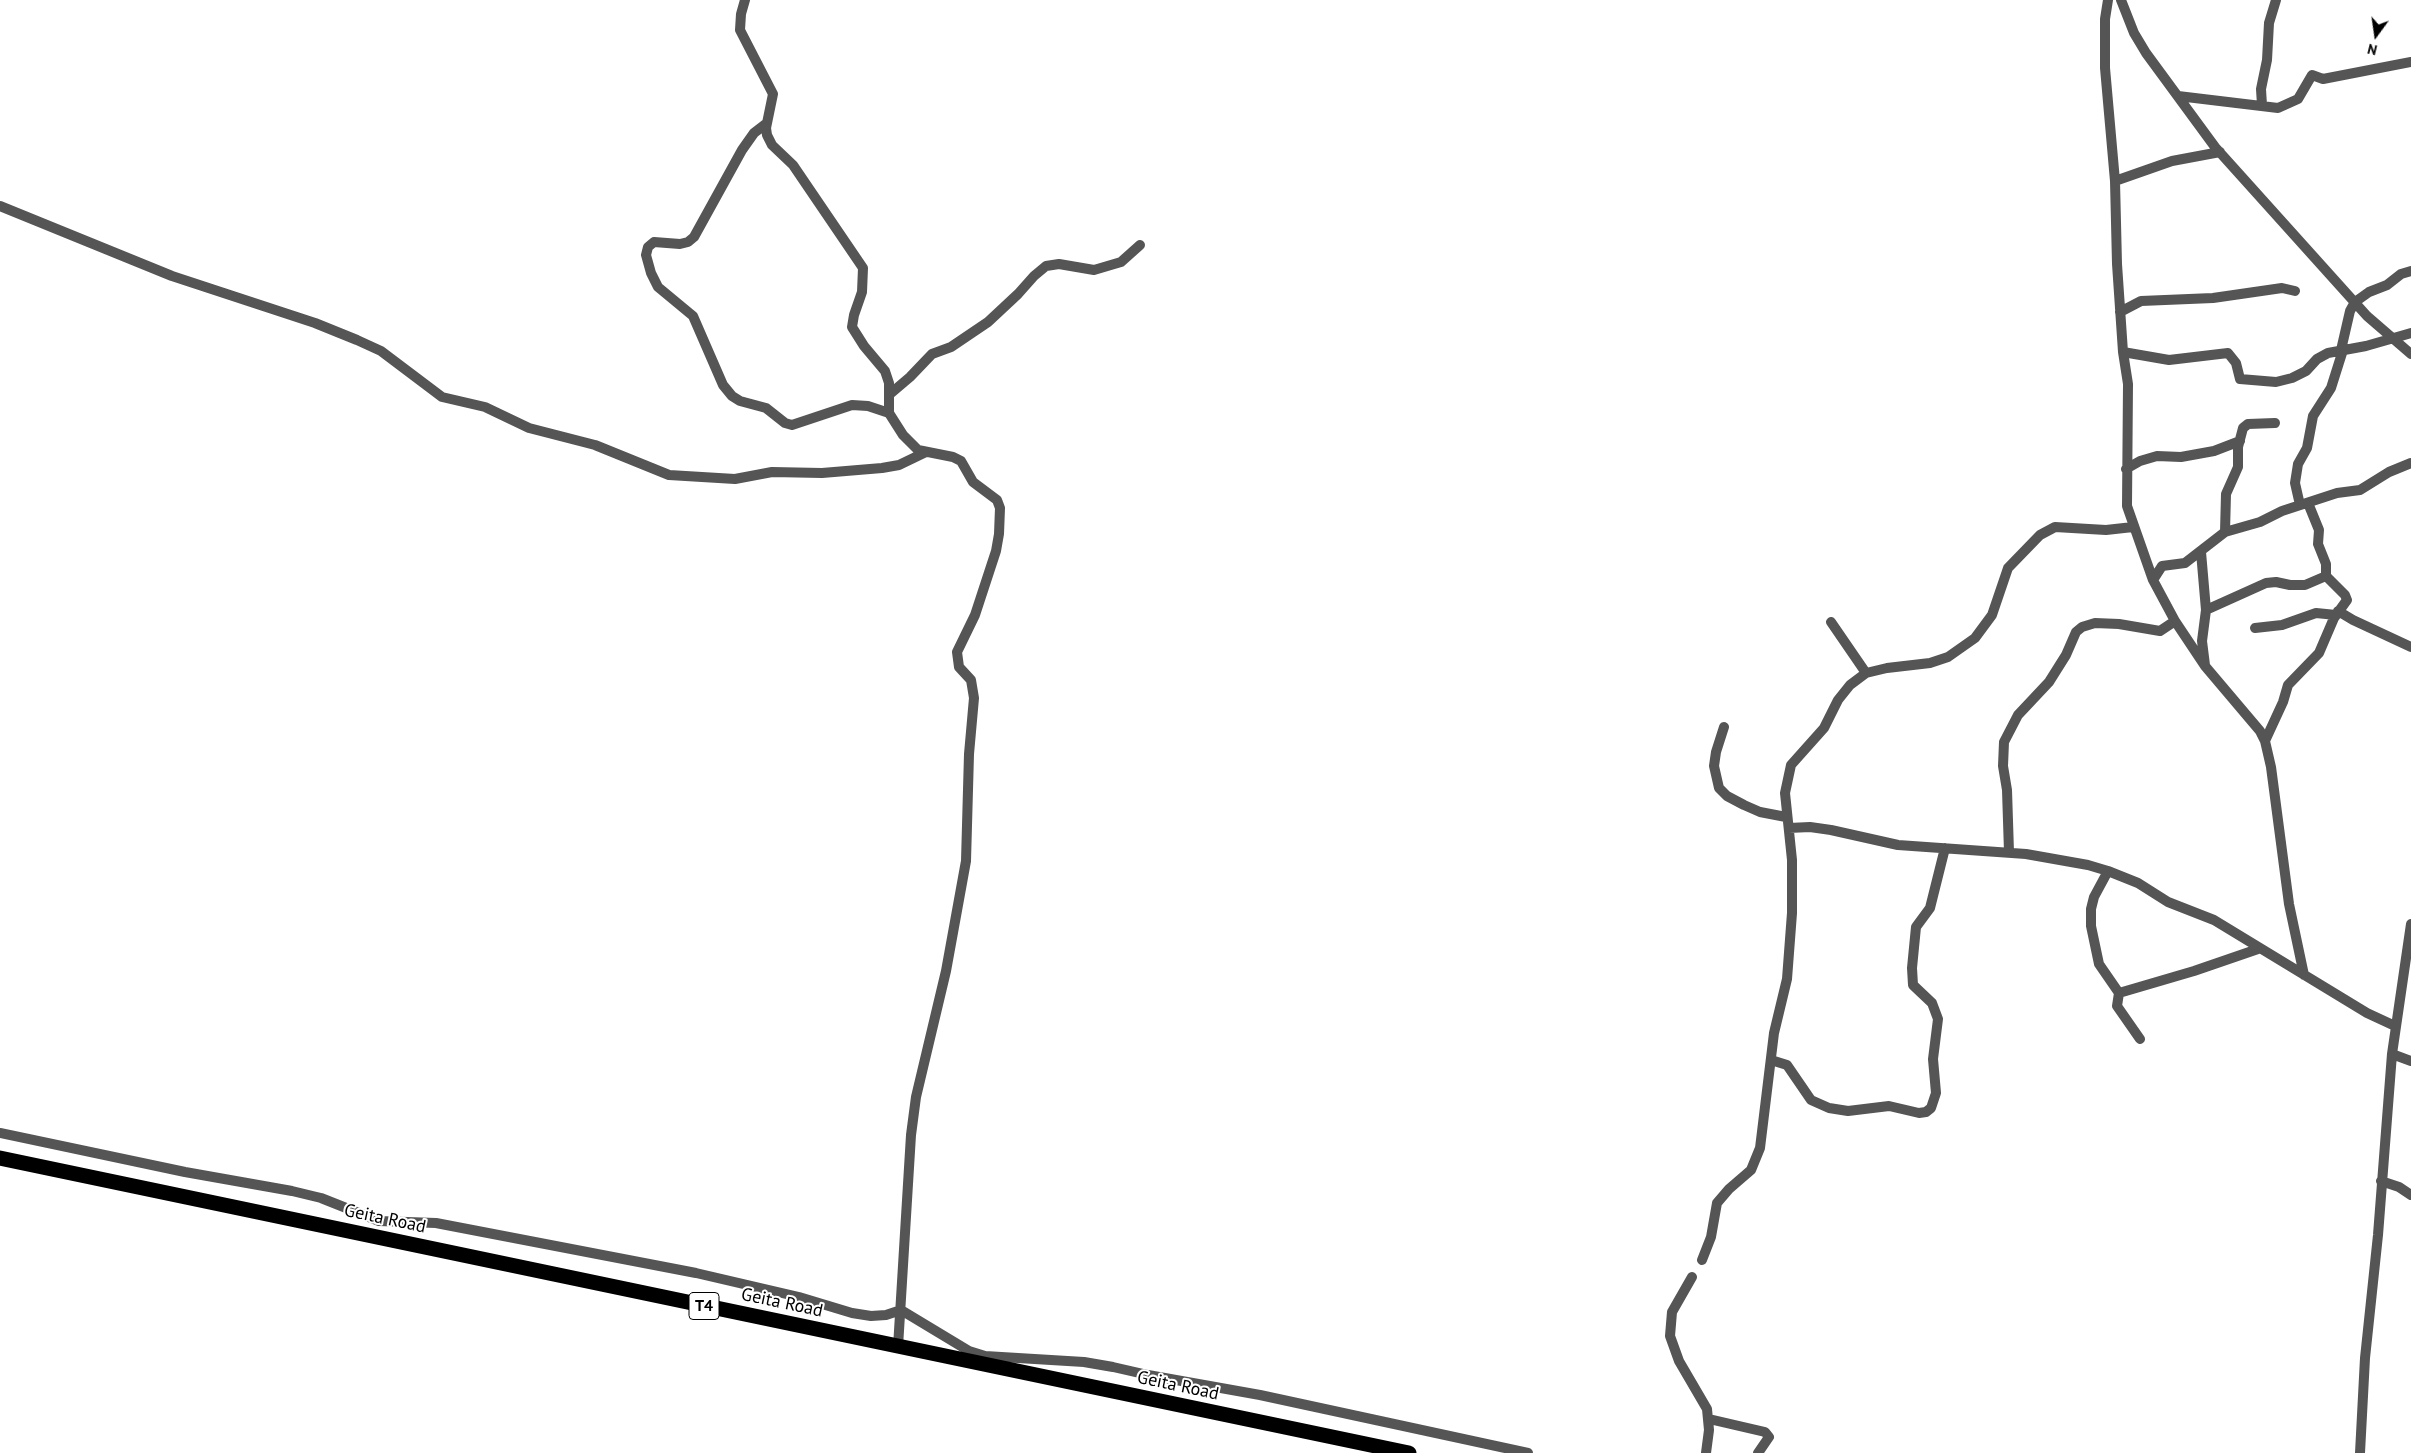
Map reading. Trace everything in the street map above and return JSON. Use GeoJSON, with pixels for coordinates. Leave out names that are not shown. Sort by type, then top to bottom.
{"type":"FeatureCollection","features":[{"type":"Feature","properties":{"kind":"highway","name":"Geita Road"},"geometry":{"type":"LineString","coordinates":[[0,1158],[1409,1453]]}},
{"type":"Feature","properties":{"kind":"street"},"geometry":{"type":"LineString","coordinates":[[745,0],[741,14],[740,30],[773,94],[767,122],[767,135],[772,145],[792,165],[863,268],[862,292],[854,314],[852,327],[864,346],[885,370],[890,394],[889,413]]}},
{"type":"Feature","properties":{"kind":"street"},"geometry":{"type":"LineString","coordinates":[[2108,0],[2105,18],[2105,68],[2115,181],[2120,312],[2128,399],[2126,498],[2133,527],[2153,580],[2174,620],[2205,666],[2260,731],[2265,741],[2271,767],[2289,904],[2304,975]]}},
{"type":"Feature","properties":{"kind":"street"},"geometry":{"type":"LineString","coordinates":[[2121,0],[2134,33],[2146,53],[2220,152],[2354,302],[2411,354]]}},
{"type":"Feature","properties":{"kind":"street"},"geometry":{"type":"LineString","coordinates":[[2262,105],[2269,23],[2276,0]]}},
{"type":"Feature","properties":{"kind":"street"},"geometry":{"type":"LineString","coordinates":[[2178,96],[2278,108],[2298,99],[2312,75],[2323,78],[2411,62]]}},
{"type":"Feature","properties":{"kind":"street"},"geometry":{"type":"LineString","coordinates":[[767,122],[754,133],[742,150],[694,237],[688,242],[680,244],[654,242],[648,247],[646,255],[651,273],[658,287],[693,316],[723,385],[732,396],[740,401],[766,408],[785,423],[792,425],[852,405],[868,406],[889,413],[912,445],[926,452],[944,455],[961,461],[973,482],[997,500],[1000,517],[996,551],[986,584],[975,615],[957,652],[959,667],[971,680],[974,698],[969,754],[966,861],[957,915],[926,1051],[912,1125],[898,1347]]}},
{"type":"Feature","properties":{"kind":"street"},"geometry":{"type":"LineString","coordinates":[[2115,181],[2172,161],[2220,152]]}},
{"type":"Feature","properties":{"kind":"street"},"geometry":{"type":"LineString","coordinates":[[0,206],[172,276],[315,323],[357,340],[381,351],[442,397],[485,406],[542,432],[595,445],[669,475],[735,479],[772,472],[822,473],[882,468],[899,465],[926,452]]}},
{"type":"Feature","properties":{"kind":"street"},"geometry":{"type":"LineString","coordinates":[[890,394],[932,354],[958,343],[988,322],[1046,266],[1059,264],[1094,270],[1120,262],[1140,246]]}},
{"type":"Feature","properties":{"kind":"street"},"geometry":{"type":"LineString","coordinates":[[2265,741],[2283,702],[2288,685],[2319,653],[2337,613],[2347,598],[2326,576],[2326,564],[2318,544],[2319,530],[2304,504],[2295,483],[2298,464],[2307,448],[2314,416],[2331,388],[2342,350],[2350,311],[2354,302],[2369,292],[2387,285],[2401,274],[2411,271]]}},
{"type":"Feature","properties":{"kind":"street"},"geometry":{"type":"LineString","coordinates":[[2120,312],[2141,302],[2213,298],[2282,288],[2295,291]]}},
{"type":"Feature","properties":{"kind":"street"},"geometry":{"type":"LineString","coordinates":[[2123,352],[2169,360],[2228,353],[2236,363],[2240,379],[2276,382],[2292,378],[2306,370],[2317,358],[2411,333]]}},
{"type":"Feature","properties":{"kind":"street"},"geometry":{"type":"LineString","coordinates":[[2225,532],[2226,494],[2238,467],[2240,441],[2244,428],[2248,424],[2275,424]]}},
{"type":"Feature","properties":{"kind":"street"},"geometry":{"type":"LineString","coordinates":[[2126,469],[2140,461],[2156,456],[2181,457],[2214,451],[2240,441]]}},
{"type":"Feature","properties":{"kind":"street"},"geometry":{"type":"LineString","coordinates":[[2153,580],[2164,565],[2185,563],[2225,532],[2260,522],[2342,491],[2360,490],[2388,472],[2411,463]]}},
{"type":"Feature","properties":{"kind":"street"},"geometry":{"type":"LineString","coordinates":[[1702,1260],[1711,1237],[1717,1204],[1728,1189],[1751,1170],[1756,1160],[1762,1134],[1774,1033],[1787,980],[1792,886],[1786,784],[1791,765],[1824,728],[1838,700],[1850,685],[1866,673],[1886,668],[1930,663],[1948,658],[1963,648],[1988,624],[2008,568],[2016,558],[2050,528],[2106,530],[2133,527]]}},
{"type":"Feature","properties":{"kind":"street"},"geometry":{"type":"LineString","coordinates":[[2201,552],[2206,610],[2202,641],[2205,666]]}},
{"type":"Feature","properties":{"kind":"street"},"geometry":{"type":"LineString","coordinates":[[2206,610],[2266,583],[2276,582],[2290,586],[2305,585],[2326,576]]}},
{"type":"Feature","properties":{"kind":"street"},"geometry":{"type":"LineString","coordinates":[[2255,628],[2282,625],[2316,613],[2337,613],[2411,647]]}},
{"type":"Feature","properties":{"kind":"street"},"geometry":{"type":"LineString","coordinates":[[2010,852],[2008,790],[2003,766],[2004,742],[2018,715],[2053,676],[2066,655],[2076,632],[2082,626],[2095,623],[2119,624],[2160,631],[2174,620]]}},
{"type":"Feature","properties":{"kind":"street"},"geometry":{"type":"LineString","coordinates":[[1830,622],[1866,673]]}},
{"type":"Feature","properties":{"kind":"street"},"geometry":{"type":"LineString","coordinates":[[1724,727],[1716,752],[1714,766],[1720,788],[1727,796],[1744,805],[1788,823],[1898,845],[2010,852],[2073,862],[2108,871],[2138,883],[2168,902],[2214,920],[2258,949],[2367,1014],[2395,1026]]}},
{"type":"Feature","properties":{"kind":"street"},"geometry":{"type":"LineString","coordinates":[[1771,1060],[1787,1065],[1811,1100],[1829,1108],[1848,1111],[1889,1106],[1919,1113],[1931,1108],[1936,1093],[1933,1059],[1938,1019],[1932,1003],[1913,985],[1912,968],[1916,927],[1930,908],[1945,848]]}},
{"type":"Feature","properties":{"kind":"street"},"geometry":{"type":"LineString","coordinates":[[2108,871],[2094,897],[2091,909],[2091,926],[2098,964],[2119,994],[2117,1006],[2140,1039]]}},
{"type":"Feature","properties":{"kind":"street"},"geometry":{"type":"LineString","coordinates":[[2360,1453],[2365,1358],[2376,1253],[2392,1054],[2411,924]]}},
{"type":"Feature","properties":{"kind":"street"},"geometry":{"type":"LineString","coordinates":[[2119,994],[2258,949]]}},
{"type":"Feature","properties":{"kind":"street"},"geometry":{"type":"LineString","coordinates":[[2392,1054],[2411,1061]]}},
{"type":"Feature","properties":{"kind":"street"},"geometry":{"type":"LineString","coordinates":[[0,1133],[185,1172],[292,1191],[321,1198],[379,1221],[436,1223],[696,1273],[799,1297],[852,1313],[870,1316],[886,1315],[901,1310],[969,1351],[985,1356],[1084,1362],[1113,1367],[1260,1395],[1528,1453]]}},
{"type":"Feature","properties":{"kind":"street"},"geometry":{"type":"LineString","coordinates":[[2381,1181],[2399,1186],[2411,1195]]}},
{"type":"Feature","properties":{"kind":"street"},"geometry":{"type":"LineString","coordinates":[[1692,1276],[1672,1312],[1670,1336],[1679,1361],[1702,1397],[1709,1419],[1706,1453]]}},
{"type":"Feature","properties":{"kind":"street"},"geometry":{"type":"LineString","coordinates":[[1709,1419],[1765,1432],[1769,1437],[1758,1453]]}}]}
